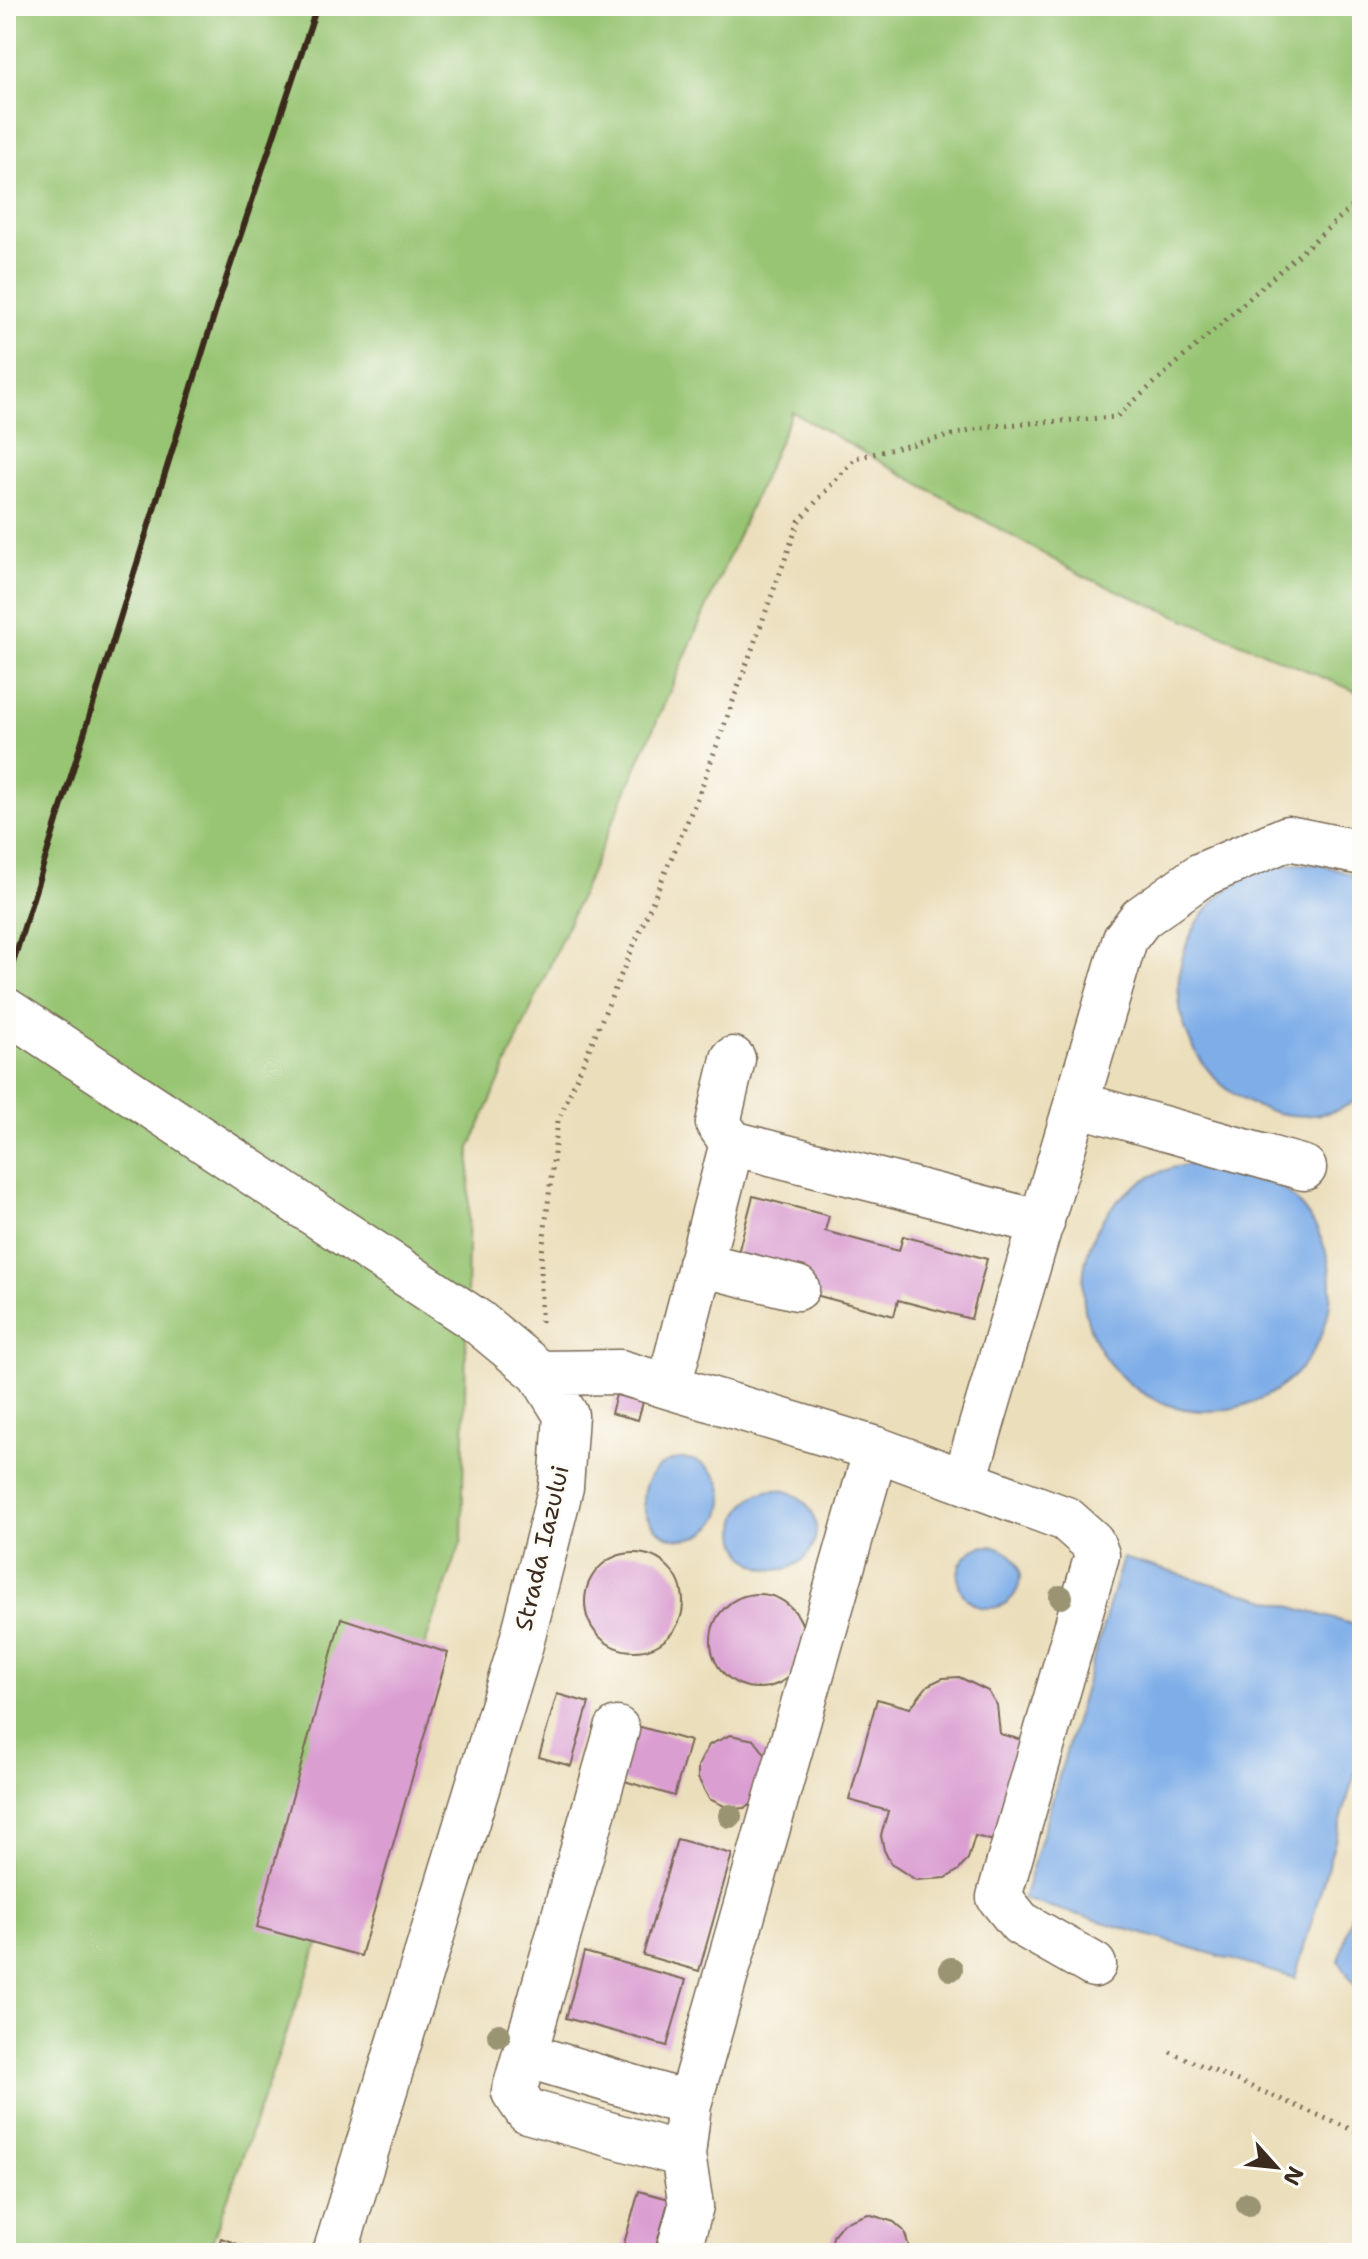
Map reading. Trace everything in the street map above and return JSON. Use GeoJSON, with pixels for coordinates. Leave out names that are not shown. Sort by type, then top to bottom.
{"type":"FeatureCollection","features":[{"type":"Feature","properties":{"kind":"lane"},"geometry":{"type":"LineString","coordinates":[[965,1480],[1125,939],[1141,918],[1201,875],[1288,838],[1362,853]]}},
{"type":"Feature","properties":{"kind":"lane","name":"Strada Iazului"},"geometry":{"type":"LineString","coordinates":[[6,1010],[477,1321],[540,1373],[566,1415],[561,1487],[520,1648],[335,2253]]}},
{"type":"Feature","properties":{"kind":"lane"},"geometry":{"type":"LineString","coordinates":[[733,1059],[718,1123],[732,1143],[1042,1223]]}},
{"type":"Feature","properties":{"kind":"lane"},"geometry":{"type":"LineString","coordinates":[[1077,1104],[1304,1168]]}},
{"type":"Feature","properties":{"kind":"lane"},"geometry":{"type":"LineString","coordinates":[[669,1386],[732,1143]]}},
{"type":"Feature","properties":{"kind":"lane"},"geometry":{"type":"LineString","coordinates":[[700,1264],[797,1288]]}},
{"type":"Feature","properties":{"kind":"lane"},"geometry":{"type":"LineString","coordinates":[[540,1373],[620,1372],[876,1449],[1066,1519],[1092,1542],[1097,1555],[999,1897],[1020,1923],[1094,1965]]}},
{"type":"Feature","properties":{"kind":"lane"},"geometry":{"type":"LineString","coordinates":[[678,2253],[691,2206],[683,2155],[689,2104],[876,1449]]}},
{"type":"Feature","properties":{"kind":"lane"},"geometry":{"type":"LineString","coordinates":[[617,1729],[514,2092],[527,2111],[683,2155]]}},
{"type":"Feature","properties":{"kind":"lane"},"geometry":{"type":"LineString","coordinates":[[525,2055],[689,2104]]}},
{"type":"Feature","properties":{"kind":"path"},"geometry":{"type":"LineString","coordinates":[[540,1373],[541,1261],[558,1121],[699,794],[799,521],[855,458],[991,426],[1116,417],[1362,198]]}},
{"type":"Feature","properties":{"kind":"path"},"geometry":{"type":"LineString","coordinates":[[1170,2052],[1362,2134]]}},
{"type":"Feature","properties":{"kind":"green space"},"geometry":{"type":"Polygon","coordinates":[[[6,6],[1362,6],[1362,694],[1083,576],[792,412],[470,1148],[462,1540],[208,2253],[6,2253],[6,6]]]}},
{"type":"Feature","properties":{"kind":"water"},"geometry":{"type":"Polygon","coordinates":[[[1320,864],[1362,878],[1362,1097],[1335,1111],[1292,1115],[1254,1105],[1222,1084],[1198,1055],[1183,1019],[1179,981],[1188,942],[1211,905],[1238,881],[1272,866],[1320,864]]]}},
{"type":"Feature","properties":{"kind":"water"},"geometry":{"type":"Polygon","coordinates":[[[1207,1163],[1231,1165],[1255,1172],[1295,1199],[1322,1239],[1329,1263],[1329,1311],[1322,1335],[1295,1375],[1255,1402],[1231,1409],[1207,1411],[1183,1409],[1159,1402],[1119,1375],[1092,1335],[1085,1311],[1083,1287],[1085,1263],[1092,1239],[1119,1199],[1159,1172],[1183,1165],[1207,1163]]]}},
{"type":"Feature","properties":{"kind":"water"},"geometry":{"type":"Polygon","coordinates":[[[683,1459],[698,1462],[711,1471],[720,1484],[723,1499],[720,1514],[711,1527],[698,1536],[683,1539],[668,1536],[655,1527],[646,1514],[643,1499],[646,1484],[655,1471],[668,1462],[683,1459]]]}},
{"type":"Feature","properties":{"kind":"water"},"geometry":{"type":"Polygon","coordinates":[[[776,1490],[791,1493],[804,1502],[813,1515],[816,1530],[813,1545],[804,1558],[791,1567],[776,1570],[761,1567],[748,1558],[739,1545],[736,1530],[739,1515],[748,1502],[761,1493],[776,1490]]]}},
{"type":"Feature","properties":{"kind":"water"},"geometry":{"type":"Polygon","coordinates":[[[983,1546],[995,1546],[1011,1555],[1018,1565],[1018,1589],[1011,1599],[995,1608],[983,1608],[963,1594],[958,1583],[958,1571],[972,1551],[983,1546]]]}},
{"type":"Feature","properties":{"kind":"water"},"geometry":{"type":"Polygon","coordinates":[[[1123,1558],[1362,1627],[1362,1749],[1295,1978],[1023,1899],[1123,1558]]]}},
{"type":"Feature","properties":{"kind":"water"},"geometry":{"type":"Polygon","coordinates":[[[1362,1875],[1362,1988],[1355,1986],[1339,1961],[1362,1875]]]}},
{"type":"Feature","properties":{"kind":"building"},"geometry":{"type":"Polygon","coordinates":[[[753,1196],[829,1216],[825,1231],[899,1251],[903,1236],[987,1259],[971,1319],[898,1300],[894,1316],[808,1293],[737,1257],[753,1196]]]}},
{"type":"Feature","properties":{"kind":"building"},"geometry":{"type":"Polygon","coordinates":[[[616,1395],[643,1402],[638,1420],[611,1413],[616,1395]]]}},
{"type":"Feature","properties":{"kind":"building"},"geometry":{"type":"Polygon","coordinates":[[[634,1553],[661,1561],[675,1575],[683,1602],[675,1629],[661,1643],[634,1651],[607,1643],[593,1629],[585,1602],[593,1575],[607,1561],[634,1553]]]}},
{"type":"Feature","properties":{"kind":"building"},"geometry":{"type":"Polygon","coordinates":[[[758,1594],[776,1598],[791,1608],[801,1623],[805,1641],[801,1659],[791,1674],[776,1684],[758,1688],[740,1684],[725,1674],[715,1659],[711,1641],[715,1623],[725,1608],[740,1598],[758,1594]]]}},
{"type":"Feature","properties":{"kind":"building"},"geometry":{"type":"Polygon","coordinates":[[[341,1618],[448,1653],[361,1956],[257,1927],[341,1618]]]}},
{"type":"Feature","properties":{"kind":"building"},"geometry":{"type":"Polygon","coordinates":[[[959,1677],[988,1691],[997,1705],[1000,1734],[1022,1740],[994,1841],[975,1836],[968,1859],[959,1870],[946,1878],[916,1880],[891,1864],[884,1850],[881,1836],[888,1811],[849,1800],[877,1699],[910,1708],[928,1685],[943,1678],[959,1677]]]}},
{"type":"Feature","properties":{"kind":"building"},"geometry":{"type":"Polygon","coordinates":[[[557,1694],[589,1703],[571,1766],[539,1757],[557,1694]]]}},
{"type":"Feature","properties":{"kind":"building"},"geometry":{"type":"Polygon","coordinates":[[[634,1725],[690,1741],[674,1796],[618,1779],[634,1725]]]}},
{"type":"Feature","properties":{"kind":"building"},"geometry":{"type":"Polygon","coordinates":[[[730,1735],[754,1740],[769,1759],[755,1803],[744,1808],[731,1809],[709,1799],[698,1778],[698,1766],[709,1745],[730,1735]]]}},
{"type":"Feature","properties":{"kind":"building"},"geometry":{"type":"Polygon","coordinates":[[[677,1839],[732,1854],[699,1971],[643,1955],[677,1839]]]}},
{"type":"Feature","properties":{"kind":"building"},"geometry":{"type":"Polygon","coordinates":[[[584,1952],[686,1980],[667,2046],[566,2018],[584,1952]]]}},
{"type":"Feature","properties":{"kind":"building"},"geometry":{"type":"Polygon","coordinates":[[[639,2191],[669,2199],[654,2253],[623,2247],[639,2191]]]}},
{"type":"Feature","properties":{"kind":"building"},"geometry":{"type":"Polygon","coordinates":[[[868,2214],[894,2222],[904,2231],[911,2253],[828,2253],[834,2234],[843,2223],[868,2214]]]}},
{"type":"Feature","properties":{"kind":"building"},"geometry":{"type":"Polygon","coordinates":[[[221,2238],[262,2253],[216,2253],[221,2238]]]}},
{"type":"Feature","properties":{"kind":"railway"},"geometry":{"type":"LineString","coordinates":[[6,985],[217,306],[317,6]]}}]}
